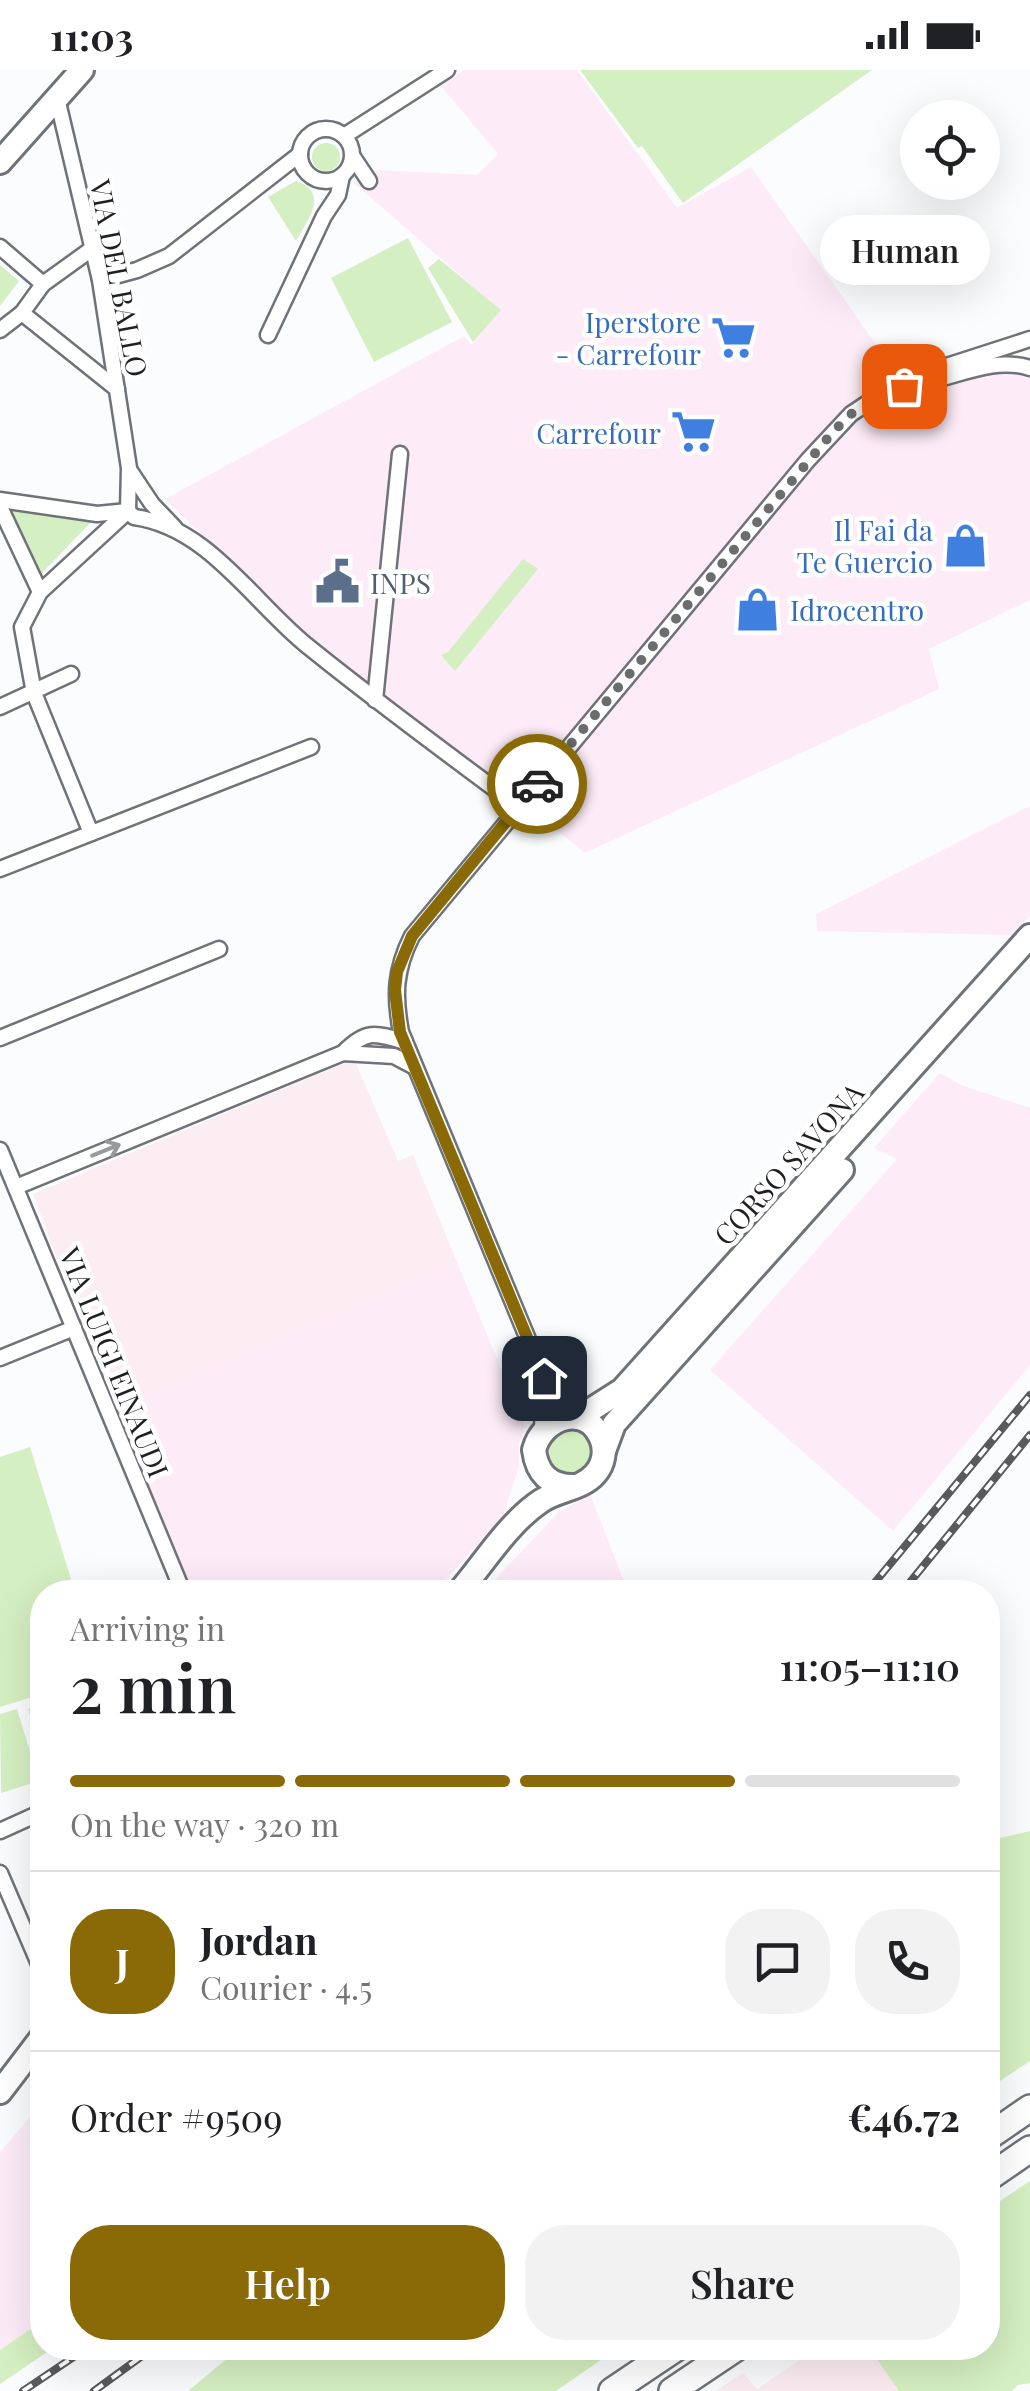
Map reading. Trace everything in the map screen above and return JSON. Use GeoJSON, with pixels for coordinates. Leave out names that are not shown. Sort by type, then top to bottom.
{"type":"FeatureCollection","features":[{"type":"Feature","properties":{"kind":"highway"},"geometry":{"type":"LineString","coordinates":[[1000,2129],[1030,2108]]}},
{"type":"Feature","properties":{"kind":"highway"},"geometry":{"type":"LineString","coordinates":[[1000,2170],[1030,2149]]}},
{"type":"Feature","properties":{"kind":"highway"},"geometry":{"type":"LineString","coordinates":[[612,2391],[658,2360]]}},
{"type":"Feature","properties":{"kind":"highway"},"geometry":{"type":"LineString","coordinates":[[672,2391],[718,2360]]}},
{"type":"Feature","properties":{"kind":"main road"},"geometry":{"type":"LineString","coordinates":[[0,162],[82,70]]}},
{"type":"Feature","properties":{"kind":"main road","name":"CORSO SAVONA"},"geometry":{"type":"LineString","coordinates":[[574,1418],[622,1390],[1030,936]]}},
{"type":"Feature","properties":{"kind":"main road","name":"CORSO SAVONA"},"geometry":{"type":"LineString","coordinates":[[604,1451],[614,1424],[1030,958]]}},
{"type":"Feature","properties":{"kind":"main road"},"geometry":{"type":"LineString","coordinates":[[468,1580],[540,1502],[583,1484],[598,1470],[604,1451],[599,1434],[574,1418],[560,1418],[542,1430],[534,1450],[550,1480],[573,1486]]}},
{"type":"Feature","properties":{"kind":"main road"},"geometry":{"type":"LineString","coordinates":[[499,1542],[525,1497],[536,1460]]}},
{"type":"Feature","properties":{"kind":"main road"},"geometry":{"type":"LineString","coordinates":[[0,2092],[30,2053]]}},
{"type":"Feature","properties":{"kind":"main road"},"geometry":{"type":"LineString","coordinates":[[0,2112],[30,2074]]}},
{"type":"Feature","properties":{"kind":"street"},"geometry":{"type":"LineString","coordinates":[[344,136],[447,70]]}},
{"type":"Feature","properties":{"kind":"street","name":"VIA DEL BALLO"},"geometry":{"type":"LineString","coordinates":[[57,98],[100,280],[128,468],[129,506]]}},
{"type":"Feature","properties":{"kind":"street"},"geometry":{"type":"LineString","coordinates":[[275,174],[306,172],[321,181],[343,175],[369,181],[352,157],[344,136],[328,129],[312,133],[301,146],[306,172]]}},
{"type":"Feature","properties":{"kind":"street"},"geometry":{"type":"LineString","coordinates":[[100,280],[169,256],[300,154]]}},
{"type":"Feature","properties":{"kind":"street"},"geometry":{"type":"LineString","coordinates":[[268,334],[324,216],[338,195],[352,157]]}},
{"type":"Feature","properties":{"kind":"street"},"geometry":{"type":"LineString","coordinates":[[321,181],[324,216]]}},
{"type":"Feature","properties":{"kind":"street"},"geometry":{"type":"LineString","coordinates":[[0,247],[42,284]]}},
{"type":"Feature","properties":{"kind":"street"},"geometry":{"type":"LineString","coordinates":[[0,330],[22,312],[42,284],[92,248]]}},
{"type":"Feature","properties":{"kind":"street"},"geometry":{"type":"LineString","coordinates":[[22,312],[116,389]]}},
{"type":"Feature","properties":{"kind":"street"},"geometry":{"type":"LineString","coordinates":[[574,1418],[544,1378],[405,1042],[395,990],[403,953],[412,936],[519,807],[851,414],[925,372],[1030,342],[1030,366],[992,365],[932,383],[904,386]]}},
{"type":"Feature","properties":{"kind":"street"},"geometry":{"type":"LineString","coordinates":[[375,700],[400,454]]}},
{"type":"Feature","properties":{"kind":"street"},"geometry":{"type":"LineString","coordinates":[[128,468],[147,506]]}},
{"type":"Feature","properties":{"kind":"street"},"geometry":{"type":"LineString","coordinates":[[90,833],[34,693],[22,627],[40,592],[129,506],[134,495],[216,557],[305,644],[519,807]]}},
{"type":"Feature","properties":{"kind":"street"},"geometry":{"type":"LineString","coordinates":[[0,503],[97,514],[129,506]]}},
{"type":"Feature","properties":{"kind":"street"},"geometry":{"type":"LineString","coordinates":[[0,503],[40,592]]}},
{"type":"Feature","properties":{"kind":"street"},"geometry":{"type":"LineString","coordinates":[[129,506],[134,517],[147,506]]}},
{"type":"Feature","properties":{"kind":"street"},"geometry":{"type":"LineString","coordinates":[[0,707],[71,674]]}},
{"type":"Feature","properties":{"kind":"street"},"geometry":{"type":"LineString","coordinates":[[0,869],[312,748]]}},
{"type":"Feature","properties":{"kind":"street"},"geometry":{"type":"LineString","coordinates":[[0,1038],[219,949]]}},
{"type":"Feature","properties":{"kind":"street"},"geometry":{"type":"LineString","coordinates":[[16,1187],[343,1053],[366,1034],[405,1042]]}},
{"type":"Feature","properties":{"kind":"street"},"geometry":{"type":"LineString","coordinates":[[343,1053],[394,1056],[416,1068]]}},
{"type":"Feature","properties":{"kind":"street","name":"VIA LUIGI EINAUDI"},"geometry":{"type":"LineString","coordinates":[[0,1150],[179,1580]]}},
{"type":"Feature","properties":{"kind":"street"},"geometry":{"type":"LineString","coordinates":[[0,1358],[74,1328]]}},
{"type":"Feature","properties":{"kind":"street"},"geometry":{"type":"LineString","coordinates":[[542,1430],[544,1378]]}},
{"type":"Feature","properties":{"kind":"street"},"geometry":{"type":"LineString","coordinates":[[0,1831],[30,1817]]}},
{"type":"Feature","properties":{"kind":"street"},"geometry":{"type":"LineString","coordinates":[[0,1873],[30,1943]]}},
{"type":"Feature","properties":{"kind":"shaded area"},"geometry":{"type":"Polygon","coordinates":[[[464,70],[577,70],[677,208],[751,167],[899,377],[956,379],[1001,372],[1030,377],[1030,600],[929,649],[939,689],[585,853],[302,631],[165,499],[464,336],[471,345],[500,310],[354,183],[373,170],[477,175],[498,154],[441,86],[464,70]]]}},
{"type":"Feature","properties":{"kind":"shaded area"},"geometry":{"type":"Polygon","coordinates":[[[1030,806],[1030,916],[1013,935],[817,931],[816,914],[1030,806]]]}},
{"type":"Feature","properties":{"kind":"shaded area"},"geometry":{"type":"Polygon","coordinates":[[[354,1059],[398,1161],[413,1155],[457,1262],[113,1410],[33,1194],[354,1059]]]}},
{"type":"Feature","properties":{"kind":"shaded area"},"geometry":{"type":"Polygon","coordinates":[[[940,1073],[963,1086],[1030,1108],[1030,1365],[893,1531],[710,1370],[897,1159],[874,1148],[940,1073]]]}},
{"type":"Feature","properties":{"kind":"shaded area"},"geometry":{"type":"Polygon","coordinates":[[[457,1262],[525,1427],[519,1443],[519,1466],[503,1515],[446,1580],[182,1580],[113,1410],[457,1262]]]}},
{"type":"Feature","properties":{"kind":"shaded area"},"geometry":{"type":"Polygon","coordinates":[[[590,1494],[623,1580],[494,1580],[558,1513],[590,1494]]]}},
{"type":"Feature","properties":{"kind":"shaded area"},"geometry":{"type":"Polygon","coordinates":[[[30,2117],[30,2329],[0,2350],[0,2152],[30,2117]]]}},
{"type":"Feature","properties":{"kind":"shaded area"},"geometry":{"type":"Polygon","coordinates":[[[800,2360],[877,2360],[899,2391],[715,2391],[743,2373],[757,2389],[800,2360]]]}},
{"type":"Feature","properties":{"kind":"green space"},"geometry":{"type":"Polygon","coordinates":[[[580,70],[872,70],[683,203],[580,70]]]}},
{"type":"Feature","properties":{"kind":"green space"},"geometry":{"type":"Polygon","coordinates":[[[326,143],[336,147],[340,157],[336,167],[326,171],[316,167],[312,157],[316,147],[326,143]]]}},
{"type":"Feature","properties":{"kind":"green space"},"geometry":{"type":"Polygon","coordinates":[[[296,181],[312,192],[314,199],[310,216],[296,241],[268,197],[296,181]]]}},
{"type":"Feature","properties":{"kind":"green space"},"geometry":{"type":"Polygon","coordinates":[[[408,238],[452,322],[374,362],[331,278],[408,238]]]}},
{"type":"Feature","properties":{"kind":"green space"},"geometry":{"type":"Polygon","coordinates":[[[439,259],[501,310],[473,342],[428,268],[439,259]]]}},
{"type":"Feature","properties":{"kind":"green space"},"geometry":{"type":"Polygon","coordinates":[[[0,265],[19,281],[0,306],[0,265]]]}},
{"type":"Feature","properties":{"kind":"green space"},"geometry":{"type":"Polygon","coordinates":[[[4,505],[91,522],[38,577],[4,505]]]}},
{"type":"Feature","properties":{"kind":"green space"},"geometry":{"type":"Polygon","coordinates":[[[523,559],[538,569],[455,671],[441,655],[448,652],[523,559]]]}},
{"type":"Feature","properties":{"kind":"green space"},"geometry":{"type":"Polygon","coordinates":[[[568,1426],[582,1433],[593,1452],[591,1462],[576,1474],[548,1467],[544,1444],[568,1426]]]}},
{"type":"Feature","properties":{"kind":"green space"},"geometry":{"type":"Polygon","coordinates":[[[30,1447],[71,1580],[30,1580],[30,1698],[0,1707],[0,1457],[30,1447]]]}},
{"type":"Feature","properties":{"kind":"green space"},"geometry":{"type":"Polygon","coordinates":[[[17,1709],[30,1752],[30,1784],[1,1793],[0,1714],[17,1709]]]}},
{"type":"Feature","properties":{"kind":"green space"},"geometry":{"type":"Polygon","coordinates":[[[1030,1831],[1030,2061],[1000,2081],[1000,1838],[1030,1831]]]}},
{"type":"Feature","properties":{"kind":"green space"},"geometry":{"type":"Polygon","coordinates":[[[1030,2181],[1030,2383],[1018,2385],[1012,2391],[899,2391],[877,2360],[1000,2360],[1000,2201],[1030,2181]]]}},
{"type":"Feature","properties":{"kind":"green space"},"geometry":{"type":"Polygon","coordinates":[[[30,2329],[30,2360],[35,2360],[0,2384],[0,2350],[30,2329]]]}},
{"type":"Feature","properties":{"kind":"green space"},"geometry":{"type":"Polygon","coordinates":[[[225,2360],[601,2360],[556,2391],[188,2391],[225,2360]]]}},
{"type":"Feature","properties":{"kind":"railway"},"geometry":{"type":"LineString","coordinates":[[877,1580],[1030,1395]]}},
{"type":"Feature","properties":{"kind":"railway"},"geometry":{"type":"LineString","coordinates":[[912,1580],[1030,1435]]}},
{"type":"Feature","properties":{"kind":"railway"},"geometry":{"type":"LineString","coordinates":[[23,2391],[69,2360]]}},
{"type":"Feature","properties":{"kind":"railway"},"geometry":{"type":"LineString","coordinates":[[94,2391],[137,2360]]}},
{"type":"Feature","properties":{"kind":"way so far"},"geometry":{"type":"LineString","coordinates":[[537,784],[833,432],[851,414],[904,386]]}},
{"type":"Feature","properties":{"kind":"place","name":"Iperstore - Carrefour"},"geometry":{"type":"Point","coordinates":[734,337]}},
{"type":"Feature","properties":{"kind":"place","name":"Human"},"geometry":{"type":"Point","coordinates":[904,386]}},
{"type":"Feature","properties":{"kind":"place","name":"Carrefour"},"geometry":{"type":"Point","coordinates":[694,432]}},
{"type":"Feature","properties":{"kind":"place","name":"Il Fai da Te Guercio"},"geometry":{"type":"Point","coordinates":[966,545]}},
{"type":"Feature","properties":{"kind":"place","name":"INPS"},"geometry":{"type":"Point","coordinates":[337,582]}},
{"type":"Feature","properties":{"kind":"place","name":"Idrocentro"},"geometry":{"type":"Point","coordinates":[757,609]}},
{"type":"Feature","properties":{"kind":"route"},"geometry":{"type":"LineString","coordinates":[[537,784],[412,936],[397,972],[395,990],[400,1032],[544,1378]]}}]}
